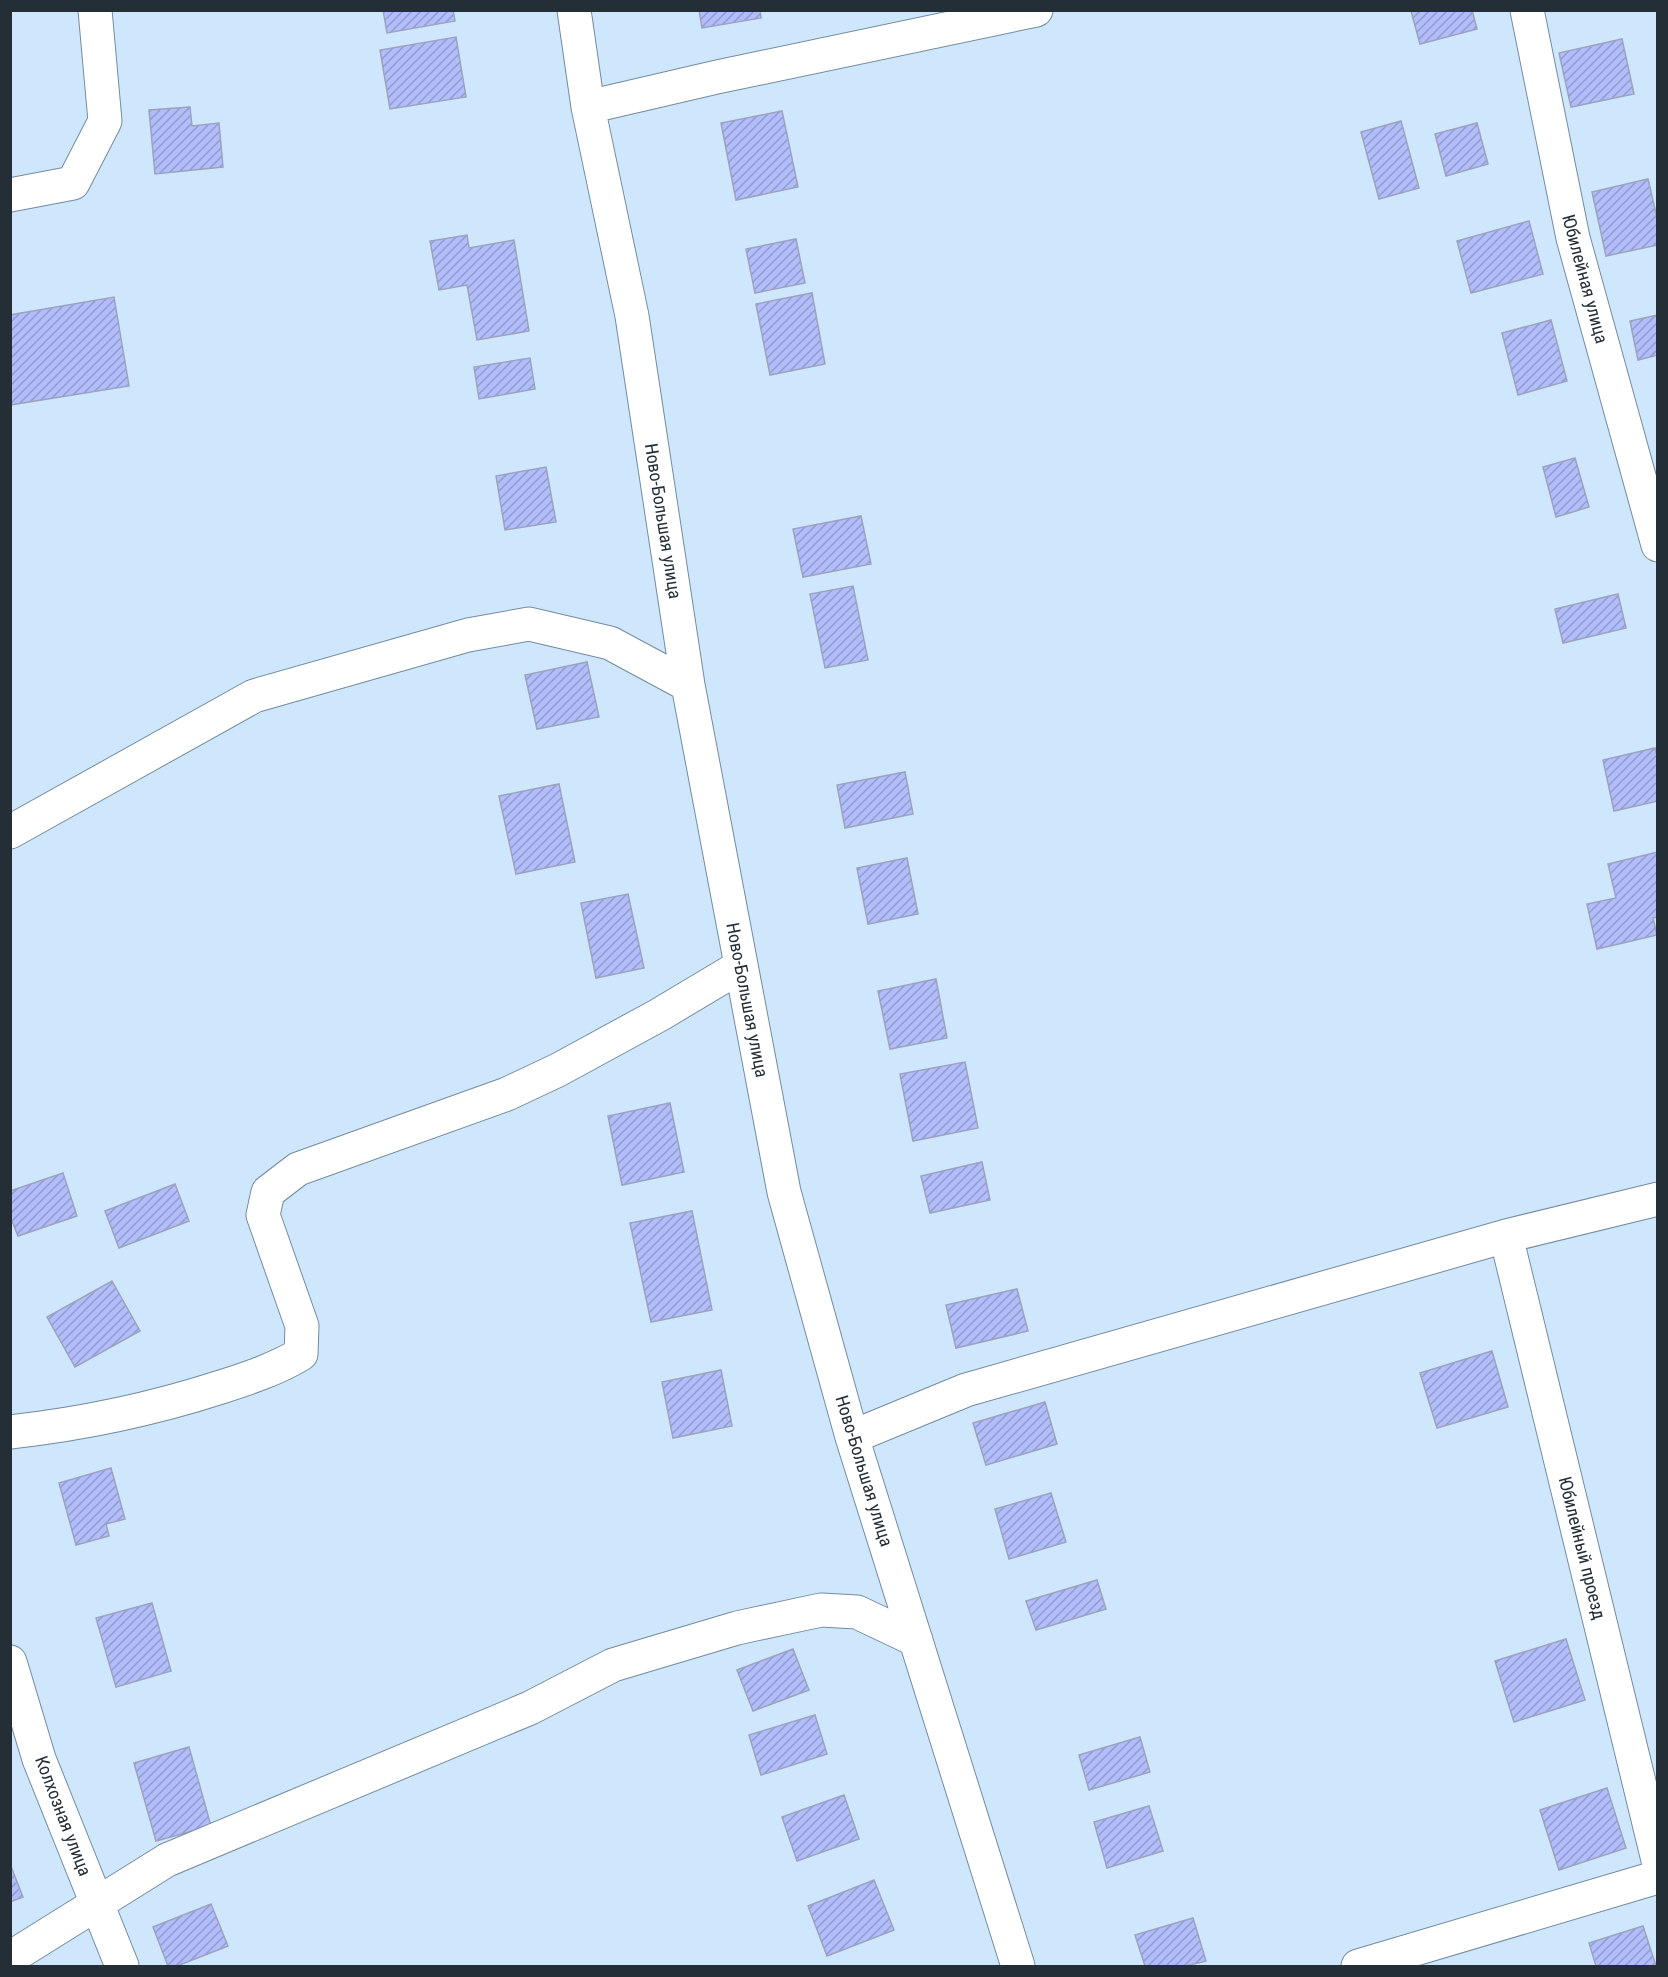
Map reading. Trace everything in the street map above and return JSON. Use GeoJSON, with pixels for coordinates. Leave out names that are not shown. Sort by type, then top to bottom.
{"type":"FeatureCollection","features":[{"type":"Feature","properties":{"kind":"street"},"geometry":{"type":"LineString","coordinates":[[10,195],[73,183],[105,121],[95,10]]}},
{"type":"Feature","properties":{"kind":"street","name":"Ново-Большая улица"},"geometry":{"type":"LineString","coordinates":[[574,10],[588,107],[632,316],[688,685],[784,1192],[852,1437],[1018,1966]]}},
{"type":"Feature","properties":{"kind":"street"},"geometry":{"type":"LineString","coordinates":[[588,107],[717,77],[1035,10]]}},
{"type":"Feature","properties":{"kind":"street","name":"Юбилейная улица"},"geometry":{"type":"LineString","coordinates":[[1527,10],[1573,238],[1657,537]]}},
{"type":"Feature","properties":{"kind":"street"},"geometry":{"type":"LineString","coordinates":[[10,831],[254,696],[468,635],[529,624],[552,629],[610,643],[688,685]]}},
{"type":"Feature","properties":{"kind":"street"},"geometry":{"type":"LineString","coordinates":[[10,1432],[89,1420],[192,1396],[282,1366],[301,1354],[302,1326],[263,1215],[268,1192],[298,1169],[507,1094],[558,1070],[741,966]]}},
{"type":"Feature","properties":{"kind":"street"},"geometry":{"type":"LineString","coordinates":[[852,1437],[966,1390],[1506,1236],[1658,1199]]}},
{"type":"Feature","properties":{"kind":"street","name":"Юбилейный проезд"},"geometry":{"type":"LineString","coordinates":[[1506,1236],[1658,1860]]}},
{"type":"Feature","properties":{"kind":"street"},"geometry":{"type":"LineString","coordinates":[[10,1958],[166,1860],[530,1708],[612,1665],[737,1628],[821,1610],[857,1612],[916,1640]]}},
{"type":"Feature","properties":{"kind":"street","name":"Колхозная улица"},"geometry":{"type":"LineString","coordinates":[[10,1662],[39,1759],[122,1966]]}},
{"type":"Feature","properties":{"kind":"street"},"geometry":{"type":"LineString","coordinates":[[1358,1966],[1658,1876]]}},
{"type":"Feature","properties":{"kind":"building"},"geometry":{"type":"Polygon","coordinates":[[[383,10],[453,10],[455,21],[387,33],[383,10]]]}},
{"type":"Feature","properties":{"kind":"building"},"geometry":{"type":"Polygon","coordinates":[[[699,10],[760,10],[761,18],[702,28],[699,10]]]}},
{"type":"Feature","properties":{"kind":"building"},"geometry":{"type":"Polygon","coordinates":[[[1472,10],[1477,29],[1420,44],[1411,11],[1472,10]]]}},
{"type":"Feature","properties":{"kind":"building"},"geometry":{"type":"Polygon","coordinates":[[[456,37],[466,97],[390,109],[380,50],[456,37]]]}},
{"type":"Feature","properties":{"kind":"building"},"geometry":{"type":"Polygon","coordinates":[[[1622,39],[1634,94],[1571,107],[1559,53],[1622,39]]]}},
{"type":"Feature","properties":{"kind":"building"},"geometry":{"type":"Polygon","coordinates":[[[190,107],[192,126],[219,123],[223,167],[155,174],[149,110],[190,107]]]}},
{"type":"Feature","properties":{"kind":"building"},"geometry":{"type":"Polygon","coordinates":[[[782,111],[798,187],[736,200],[721,123],[782,111]]]}},
{"type":"Feature","properties":{"kind":"building"},"geometry":{"type":"Polygon","coordinates":[[[1401,121],[1419,188],[1379,199],[1361,132],[1401,121]]]}},
{"type":"Feature","properties":{"kind":"building"},"geometry":{"type":"Polygon","coordinates":[[[1477,123],[1488,164],[1446,176],[1435,134],[1477,123]]]}},
{"type":"Feature","properties":{"kind":"building"},"geometry":{"type":"Polygon","coordinates":[[[1648,179],[1658,222],[1658,245],[1606,256],[1592,192],[1648,179]]]}},
{"type":"Feature","properties":{"kind":"building"},"geometry":{"type":"Polygon","coordinates":[[[1529,221],[1543,274],[1471,293],[1457,241],[1529,221]]]}},
{"type":"Feature","properties":{"kind":"building"},"geometry":{"type":"Polygon","coordinates":[[[467,235],[469,248],[514,240],[529,331],[477,340],[467,285],[439,290],[430,241],[467,235]]]}},
{"type":"Feature","properties":{"kind":"building"},"geometry":{"type":"Polygon","coordinates":[[[796,239],[805,283],[755,293],[746,249],[796,239]]]}},
{"type":"Feature","properties":{"kind":"building"},"geometry":{"type":"Polygon","coordinates":[[[812,293],[825,364],[770,375],[756,304],[812,293]]]}},
{"type":"Feature","properties":{"kind":"building"},"geometry":{"type":"Polygon","coordinates":[[[114,297],[129,386],[10,405],[10,315],[114,297]]]}},
{"type":"Feature","properties":{"kind":"building"},"geometry":{"type":"Polygon","coordinates":[[[1658,315],[1658,355],[1638,360],[1630,321],[1658,315]]]}},
{"type":"Feature","properties":{"kind":"building"},"geometry":{"type":"Polygon","coordinates":[[[1551,320],[1567,381],[1518,395],[1502,333],[1551,320]]]}},
{"type":"Feature","properties":{"kind":"building"},"geometry":{"type":"Polygon","coordinates":[[[530,358],[535,389],[479,399],[474,367],[530,358]]]}},
{"type":"Feature","properties":{"kind":"building"},"geometry":{"type":"Polygon","coordinates":[[[1575,458],[1589,507],[1556,517],[1543,467],[1575,458]]]}},
{"type":"Feature","properties":{"kind":"building"},"geometry":{"type":"Polygon","coordinates":[[[546,467],[556,522],[505,530],[496,476],[546,467]]]}},
{"type":"Feature","properties":{"kind":"building"},"geometry":{"type":"Polygon","coordinates":[[[861,516],[871,564],[803,577],[793,529],[861,516]]]}},
{"type":"Feature","properties":{"kind":"building"},"geometry":{"type":"Polygon","coordinates":[[[853,586],[868,660],[825,668],[810,594],[853,586]]]}},
{"type":"Feature","properties":{"kind":"building"},"geometry":{"type":"Polygon","coordinates":[[[1618,594],[1626,628],[1563,643],[1555,609],[1618,594]]]}},
{"type":"Feature","properties":{"kind":"building"},"geometry":{"type":"Polygon","coordinates":[[[587,662],[599,717],[537,729],[525,675],[587,662]]]}},
{"type":"Feature","properties":{"kind":"building"},"geometry":{"type":"Polygon","coordinates":[[[1655,748],[1658,760],[1658,801],[1614,811],[1603,760],[1655,748]]]}},
{"type":"Feature","properties":{"kind":"building"},"geometry":{"type":"Polygon","coordinates":[[[905,772],[913,814],[845,828],[837,785],[905,772]]]}},
{"type":"Feature","properties":{"kind":"building"},"geometry":{"type":"Polygon","coordinates":[[[559,784],[575,862],[516,874],[499,796],[559,784]]]}},
{"type":"Feature","properties":{"kind":"building"},"geometry":{"type":"Polygon","coordinates":[[[1658,852],[1658,917],[1653,918],[1657,935],[1597,949],[1587,904],[1616,898],[1608,864],[1658,852]]]}},
{"type":"Feature","properties":{"kind":"building"},"geometry":{"type":"Polygon","coordinates":[[[907,858],[918,914],[868,924],[857,868],[907,858]]]}},
{"type":"Feature","properties":{"kind":"building"},"geometry":{"type":"Polygon","coordinates":[[[628,894],[644,968],[596,978],[581,903],[628,894]]]}},
{"type":"Feature","properties":{"kind":"building"},"geometry":{"type":"Polygon","coordinates":[[[936,979],[947,1038],[890,1049],[878,991],[936,979]]]}},
{"type":"Feature","properties":{"kind":"building"},"geometry":{"type":"Polygon","coordinates":[[[965,1062],[978,1128],[913,1141],[900,1074],[965,1062]]]}},
{"type":"Feature","properties":{"kind":"building"},"geometry":{"type":"Polygon","coordinates":[[[670,1103],[684,1172],[622,1185],[608,1116],[670,1103]]]}},
{"type":"Feature","properties":{"kind":"building"},"geometry":{"type":"Polygon","coordinates":[[[982,1162],[990,1200],[930,1213],[921,1176],[982,1162]]]}},
{"type":"Feature","properties":{"kind":"building"},"geometry":{"type":"Polygon","coordinates":[[[63,1173],[77,1216],[18,1236],[10,1216],[10,1191],[63,1173]]]}},
{"type":"Feature","properties":{"kind":"building"},"geometry":{"type":"Polygon","coordinates":[[[175,1184],[189,1221],[119,1248],[105,1211],[175,1184]]]}},
{"type":"Feature","properties":{"kind":"building"},"geometry":{"type":"Polygon","coordinates":[[[692,1211],[712,1310],[651,1322],[630,1223],[692,1211]]]}},
{"type":"Feature","properties":{"kind":"building"},"geometry":{"type":"Polygon","coordinates":[[[112,1281],[140,1331],[75,1367],[47,1317],[112,1281]]]}},
{"type":"Feature","properties":{"kind":"building"},"geometry":{"type":"Polygon","coordinates":[[[1017,1289],[1028,1331],[956,1348],[946,1305],[1017,1289]]]}},
{"type":"Feature","properties":{"kind":"building"},"geometry":{"type":"Polygon","coordinates":[[[1492,1351],[1508,1407],[1437,1428],[1420,1373],[1492,1351]]]}},
{"type":"Feature","properties":{"kind":"building"},"geometry":{"type":"Polygon","coordinates":[[[721,1370],[732,1426],[673,1438],[662,1382],[721,1370]]]}},
{"type":"Feature","properties":{"kind":"building"},"geometry":{"type":"Polygon","coordinates":[[[1045,1402],[1057,1444],[986,1465],[973,1423],[1045,1402]]]}},
{"type":"Feature","properties":{"kind":"building"},"geometry":{"type":"Polygon","coordinates":[[[111,1468],[125,1519],[106,1524],[109,1536],[76,1545],[59,1483],[111,1468]]]}},
{"type":"Feature","properties":{"kind":"building"},"geometry":{"type":"Polygon","coordinates":[[[1051,1493],[1066,1542],[1009,1559],[995,1509],[1051,1493]]]}},
{"type":"Feature","properties":{"kind":"building"},"geometry":{"type":"Polygon","coordinates":[[[1097,1580],[1106,1609],[1036,1630],[1026,1601],[1097,1580]]]}},
{"type":"Feature","properties":{"kind":"building"},"geometry":{"type":"Polygon","coordinates":[[[152,1603],[171,1671],[116,1687],[96,1618],[152,1603]]]}},
{"type":"Feature","properties":{"kind":"building"},"geometry":{"type":"Polygon","coordinates":[[[1566,1639],[1585,1700],[1514,1722],[1495,1661],[1566,1639]]]}},
{"type":"Feature","properties":{"kind":"building"},"geometry":{"type":"Polygon","coordinates":[[[793,1649],[809,1690],[753,1711],[737,1670],[793,1649]]]}},
{"type":"Feature","properties":{"kind":"building"},"geometry":{"type":"Polygon","coordinates":[[[815,1715],[827,1754],[761,1775],[749,1735],[815,1715]]]}},
{"type":"Feature","properties":{"kind":"building"},"geometry":{"type":"Polygon","coordinates":[[[1140,1737],[1150,1772],[1089,1790],[1079,1755],[1140,1737]]]}},
{"type":"Feature","properties":{"kind":"building"},"geometry":{"type":"Polygon","coordinates":[[[189,1747],[211,1826],[156,1841],[134,1763],[189,1747]]]}},
{"type":"Feature","properties":{"kind":"building"},"geometry":{"type":"Polygon","coordinates":[[[1607,1788],[1626,1848],[1559,1870],[1540,1810],[1607,1788]]]}},
{"type":"Feature","properties":{"kind":"building"},"geometry":{"type":"Polygon","coordinates":[[[844,1795],[859,1839],[797,1861],[782,1817],[844,1795]]]}},
{"type":"Feature","properties":{"kind":"building"},"geometry":{"type":"Polygon","coordinates":[[[1149,1806],[1163,1851],[1107,1868],[1094,1822],[1149,1806]]]}},
{"type":"Feature","properties":{"kind":"building"},"geometry":{"type":"Polygon","coordinates":[[[10,1864],[23,1897],[10,1902],[10,1864]]]}},
{"type":"Feature","properties":{"kind":"building"},"geometry":{"type":"Polygon","coordinates":[[[874,1880],[894,1930],[827,1956],[808,1906],[874,1880]]]}},
{"type":"Feature","properties":{"kind":"building"},"geometry":{"type":"Polygon","coordinates":[[[211,1904],[228,1946],[177,1966],[168,1966],[153,1927],[211,1904]]]}},
{"type":"Feature","properties":{"kind":"building"},"geometry":{"type":"Polygon","coordinates":[[[1193,1918],[1206,1961],[1186,1966],[1145,1966],[1135,1935],[1193,1918]]]}},
{"type":"Feature","properties":{"kind":"building"},"geometry":{"type":"Polygon","coordinates":[[[1643,1926],[1656,1966],[1596,1966],[1589,1943],[1643,1926]]]}}]}
